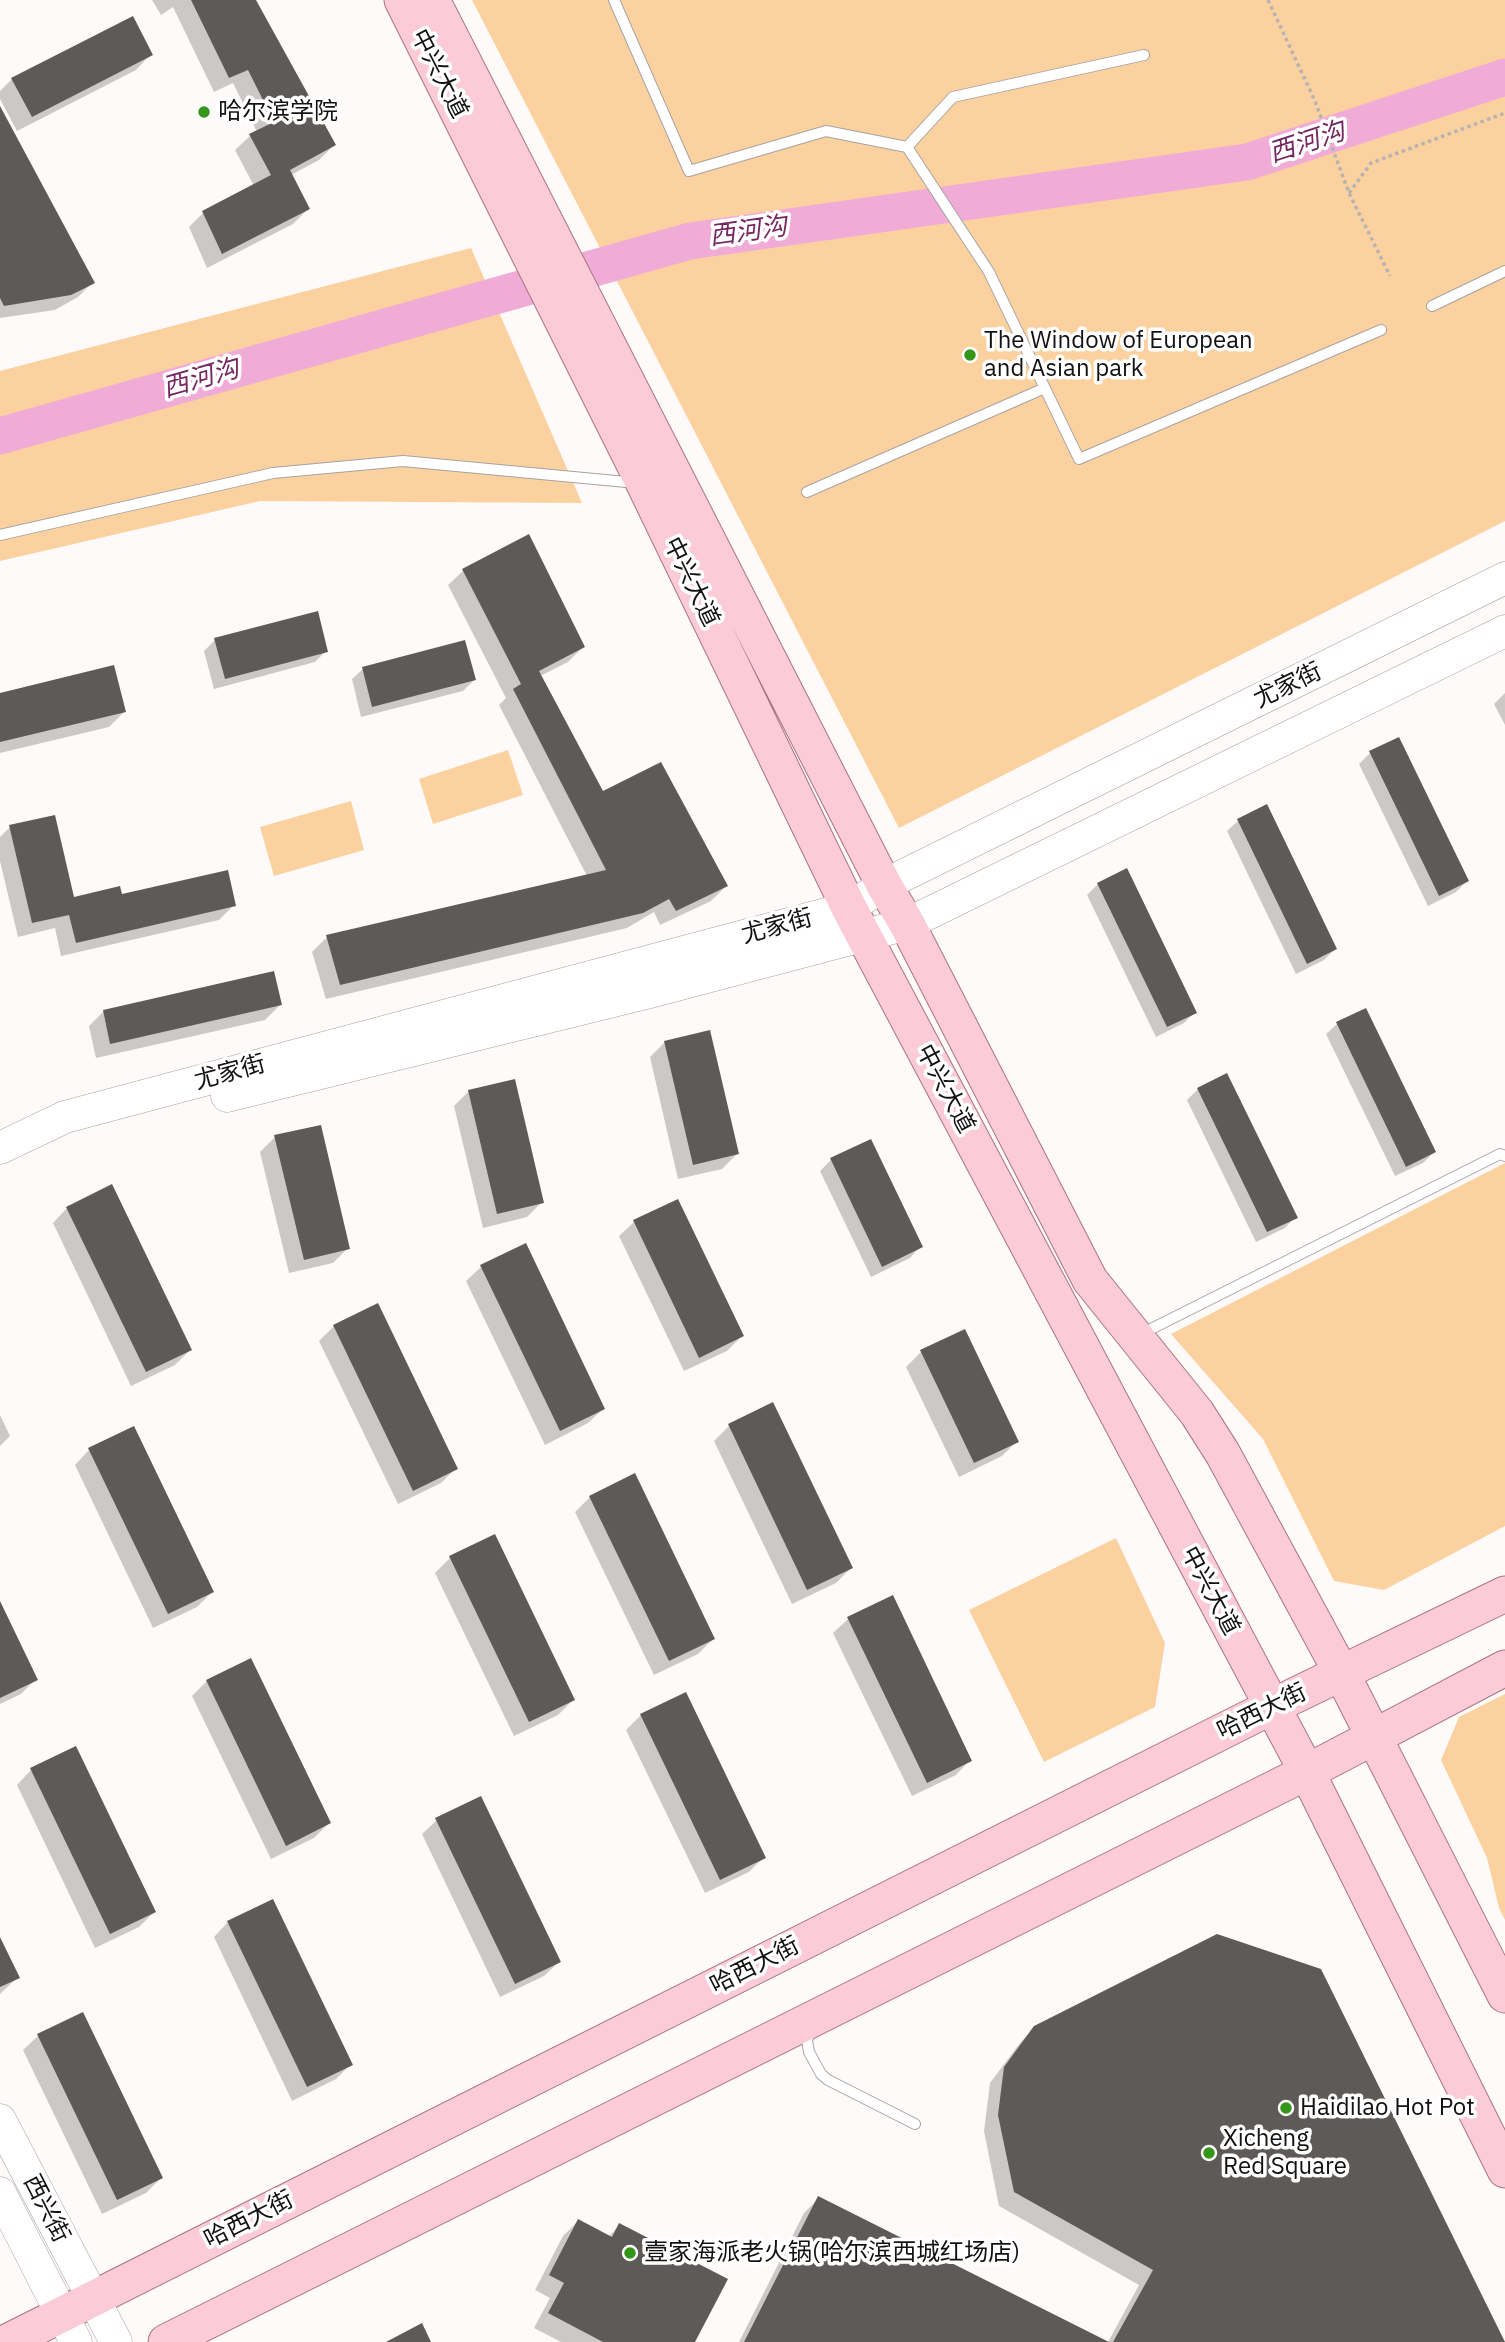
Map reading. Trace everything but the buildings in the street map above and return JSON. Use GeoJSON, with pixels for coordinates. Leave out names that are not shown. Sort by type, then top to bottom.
{"type":"FeatureCollection","features":[{"type":"Feature","properties":{"kind":"main road","name":"中兴大道"},"geometry":{"type":"LineString","coordinates":[[402,0],[494,150]]}},
{"type":"Feature","properties":{"kind":"main road","name":"中兴大道"},"geometry":{"type":"LineString","coordinates":[[432,0],[494,150],[581,326],[907,924],[1090,1280],[1197,1413],[1223,1454],[1342,1674],[1505,1995]]}},
{"type":"Feature","properties":{"kind":"main road","name":"中兴大道"},"geometry":{"type":"LineString","coordinates":[[581,326],[644,484],[856,922],[1307,1772],[1505,2170]]}},
{"type":"Feature","properties":{"kind":"main road","name":"尤家街"},"geometry":{"type":"LineString","coordinates":[[0,1167],[72,1134],[650,992],[856,922],[884,885],[1505,578]]}},
{"type":"Feature","properties":{"kind":"main road","name":"尤家街"},"geometry":{"type":"LineString","coordinates":[[0,1147],[65,1117],[856,922],[907,924],[1505,631]]}},
{"type":"Feature","properties":{"kind":"main road","name":"哈西大街"},"geometry":{"type":"LineString","coordinates":[[8,2342],[69,2328],[93,2299],[1271,1707],[1505,1594]]}},
{"type":"Feature","properties":{"kind":"main road"},"geometry":{"type":"LineString","coordinates":[[166,2342],[1307,1772],[1505,1668]]}},
{"type":"Feature","properties":{"kind":"main road","name":"西兴街"},"geometry":{"type":"LineString","coordinates":[[0,2120],[116,2342]]}},
{"type":"Feature","properties":{"kind":"main road","name":"西兴街"},"geometry":{"type":"LineString","coordinates":[[0,2193],[69,2328]]}},
{"type":"Feature","properties":{"kind":"lane"},"geometry":{"type":"LineString","coordinates":[[614,0],[690,171],[826,131],[907,147],[989,272],[1079,459],[1381,330]]}},
{"type":"Feature","properties":{"kind":"lane"},"geometry":{"type":"LineString","coordinates":[[907,147],[953,97],[1144,55]]}},
{"type":"Feature","properties":{"kind":"lane"},"geometry":{"type":"LineString","coordinates":[[1432,306],[1505,271]]}},
{"type":"Feature","properties":{"kind":"lane"},"geometry":{"type":"LineString","coordinates":[[807,492],[1045,388]]}},
{"type":"Feature","properties":{"kind":"lane"},"geometry":{"type":"LineString","coordinates":[[0,535],[273,473],[403,461],[644,484]]}},
{"type":"Feature","properties":{"kind":"lane"},"geometry":{"type":"LineString","coordinates":[[1135,1336],[1500,1154],[1505,1156]]}},
{"type":"Feature","properties":{"kind":"lane"},"geometry":{"type":"LineString","coordinates":[[818,2016],[807,2040],[809,2052],[821,2074],[915,2124]]}},
{"type":"Feature","properties":{"kind":"path"},"geometry":{"type":"LineString","coordinates":[[1268,0],[1315,101],[1349,192],[1390,276]]}},
{"type":"Feature","properties":{"kind":"path"},"geometry":{"type":"LineString","coordinates":[[1349,192],[1371,163],[1505,113]]}},
{"type":"Feature","properties":{"kind":"shaded area"},"geometry":{"type":"Polygon","coordinates":[[[472,0],[1505,0],[1505,521],[899,828],[472,0]]]}},
{"type":"Feature","properties":{"kind":"shaded area"},"geometry":{"type":"Polygon","coordinates":[[[471,248],[582,503],[260,501],[0,561],[0,371],[471,248]]]}},
{"type":"Feature","properties":{"kind":"shaded area"},"geometry":{"type":"Polygon","coordinates":[[[508,750],[523,795],[433,824],[419,779],[508,750]]]}},
{"type":"Feature","properties":{"kind":"shaded area"},"geometry":{"type":"Polygon","coordinates":[[[351,801],[364,850],[274,876],[260,827],[351,801]]]}},
{"type":"Feature","properties":{"kind":"shaded area"},"geometry":{"type":"Polygon","coordinates":[[[1505,1163],[1505,1526],[1384,1590],[1334,1581],[1263,1439],[1171,1334],[1505,1163]]]}},
{"type":"Feature","properties":{"kind":"shaded area"},"geometry":{"type":"Polygon","coordinates":[[[1116,1538],[1165,1643],[1155,1707],[1044,1762],[969,1610],[1116,1538]]]}},
{"type":"Feature","properties":{"kind":"shaded area"},"geometry":{"type":"Polygon","coordinates":[[[1505,1694],[1505,1920],[1499,1908],[1487,1858],[1441,1760],[1459,1717],[1505,1694]]]}},
{"type":"Feature","properties":{"kind":"waterway","name":"西河沟"},"geometry":{"type":"LineString","coordinates":[[0,436],[690,241],[1247,162],[1505,77]]}},
{"type":"Feature","properties":{"kind":"place","name":"哈尔滨学院"},"geometry":{"type":"Point","coordinates":[204,112]}},
{"type":"Feature","properties":{"kind":"place","name":"The Window of European and Asian park"},"geometry":{"type":"Point","coordinates":[970,355]}},
{"type":"Feature","properties":{"kind":"place","name":"Haidilao Hot Pot"},"geometry":{"type":"Point","coordinates":[1286,2108]}},
{"type":"Feature","properties":{"kind":"place","name":"Xicheng Red Square"},"geometry":{"type":"Point","coordinates":[1209,2153]}},
{"type":"Feature","properties":{"kind":"place","name":"壹家海派老火锅(哈尔滨西城红场店)"},"geometry":{"type":"Point","coordinates":[630,2253]}}]}
